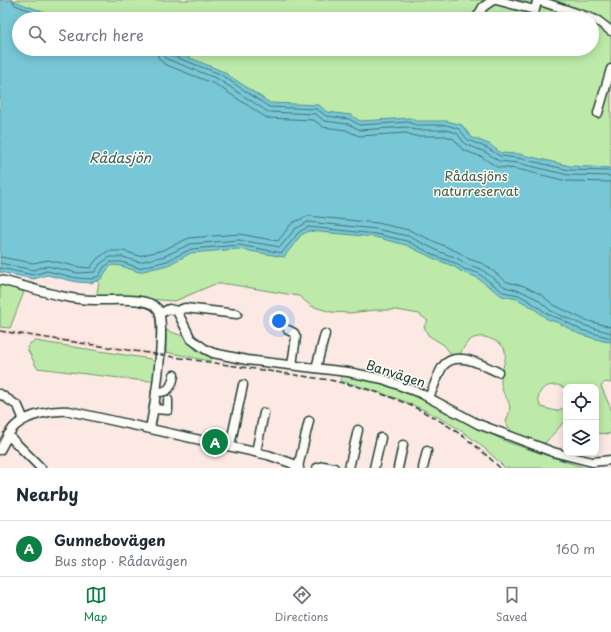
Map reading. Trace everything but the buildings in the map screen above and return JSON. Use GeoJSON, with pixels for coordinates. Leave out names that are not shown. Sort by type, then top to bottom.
{"type":"FeatureCollection","features":[{"type":"Feature","properties":{"kind":"street"},"geometry":{"type":"LineString","coordinates":[[480,12],[483,7],[493,0]]}},
{"type":"Feature","properties":{"kind":"street"},"geometry":{"type":"LineString","coordinates":[[496,0],[535,10],[537,1],[572,12]]}},
{"type":"Feature","properties":{"kind":"street"},"geometry":{"type":"LineString","coordinates":[[599,22],[611,31]]}},
{"type":"Feature","properties":{"kind":"street"},"geometry":{"type":"LineString","coordinates":[[598,112],[611,69]]}},
{"type":"Feature","properties":{"kind":"street"},"geometry":{"type":"LineString","coordinates":[[0,280],[79,299],[146,302],[157,308],[161,313],[160,350],[154,409],[150,428]]}},
{"type":"Feature","properties":{"kind":"street"},"geometry":{"type":"LineString","coordinates":[[161,313],[169,309],[177,311],[185,308],[237,314]]}},
{"type":"Feature","properties":{"kind":"street","name":"Banvägen"},"geometry":{"type":"LineString","coordinates":[[177,311],[191,339],[205,350],[240,359],[366,375],[401,385],[429,397],[471,421],[553,452],[592,462],[611,460]]}},
{"type":"Feature","properties":{"kind":"street"},"geometry":{"type":"LineString","coordinates":[[288,330],[294,333],[296,337],[292,365]]}},
{"type":"Feature","properties":{"kind":"street"},"geometry":{"type":"LineString","coordinates":[[316,368],[324,334]]}},
{"type":"Feature","properties":{"kind":"street"},"geometry":{"type":"LineString","coordinates":[[429,397],[444,366],[456,359],[463,358],[498,372]]}},
{"type":"Feature","properties":{"kind":"street"},"geometry":{"type":"LineString","coordinates":[[156,392],[165,392],[172,386],[174,375]]}},
{"type":"Feature","properties":{"kind":"street"},"geometry":{"type":"LineString","coordinates":[[230,446],[243,384]]}},
{"type":"Feature","properties":{"kind":"street"},"geometry":{"type":"LineString","coordinates":[[0,394],[18,406],[24,420]]}},
{"type":"Feature","properties":{"kind":"street"},"geometry":{"type":"LineString","coordinates":[[154,409],[168,410],[168,400]]}},
{"type":"Feature","properties":{"kind":"street"},"geometry":{"type":"LineString","coordinates":[[0,450],[8,435],[24,420],[46,412],[60,410],[80,412],[256,452],[281,458],[299,467],[309,421]]}},
{"type":"Feature","properties":{"kind":"street"},"geometry":{"type":"LineString","coordinates":[[256,452],[264,413]]}},
{"type":"Feature","properties":{"kind":"street"},"geometry":{"type":"LineString","coordinates":[[349,468],[358,430]]}},
{"type":"Feature","properties":{"kind":"street"},"geometry":{"type":"LineString","coordinates":[[8,435],[41,468]]}},
{"type":"Feature","properties":{"kind":"street"},"geometry":{"type":"LineString","coordinates":[[374,468],[381,438]]}},
{"type":"Feature","properties":{"kind":"street"},"geometry":{"type":"LineString","coordinates":[[398,468],[403,445]]}},
{"type":"Feature","properties":{"kind":"street"},"geometry":{"type":"LineString","coordinates":[[423,468],[427,451]]}},
{"type":"Feature","properties":{"kind":"street"},"geometry":{"type":"LineString","coordinates":[[317,468],[323,466],[334,468]]}},
{"type":"Feature","properties":{"kind":"shaded area"},"geometry":{"type":"Polygon","coordinates":[[[0,329],[158,352],[158,357],[0,333],[0,329]]]}},
{"type":"Feature","properties":{"kind":"green space","name":"Rådasjöns naturreservat"},"geometry":{"type":"Polygon","coordinates":[[[0,0],[611,0],[611,383],[605,382],[601,386],[611,409],[611,434],[599,433],[599,384],[563,384],[563,387],[552,385],[544,388],[539,394],[539,402],[541,407],[556,411],[563,408],[563,423],[545,443],[533,442],[521,438],[511,430],[506,421],[510,408],[501,386],[505,356],[503,347],[488,338],[475,338],[470,340],[454,358],[444,345],[428,335],[424,326],[428,321],[419,314],[397,310],[375,310],[350,313],[331,312],[311,306],[299,296],[228,284],[215,284],[175,301],[133,298],[96,299],[99,281],[91,282],[18,56],[599,56],[599,12],[12,12],[12,37],[0,0]]]}},
{"type":"Feature","properties":{"kind":"green space"},"geometry":{"type":"Polygon","coordinates":[[[0,283],[24,292],[10,328],[0,327],[0,283]]]}},
{"type":"Feature","properties":{"kind":"green space"},"geometry":{"type":"Polygon","coordinates":[[[166,330],[185,337],[196,350],[212,358],[210,361],[166,352],[166,330]]]}},
{"type":"Feature","properties":{"kind":"green space"},"geometry":{"type":"Polygon","coordinates":[[[35,341],[151,359],[157,366],[155,378],[151,381],[136,380],[37,368],[27,348],[29,344],[35,341]]]}},
{"type":"Feature","properties":{"kind":"green space"},"geometry":{"type":"Polygon","coordinates":[[[344,376],[376,382],[422,399],[507,442],[585,468],[505,468],[469,436],[450,423],[408,403],[341,381],[340,378],[344,376]]]}},
{"type":"Feature","properties":{"kind":"water","name":"Rådasjön"},"geometry":{"type":"Polygon","coordinates":[[[0,0],[11,0],[44,12],[12,12],[12,56],[185,56],[222,71],[270,103],[319,105],[327,112],[351,115],[360,121],[410,118],[416,121],[447,121],[462,125],[471,137],[489,144],[501,153],[519,154],[570,166],[611,168],[611,342],[579,334],[559,323],[547,319],[532,307],[517,299],[502,296],[476,277],[462,272],[453,266],[406,245],[375,237],[309,231],[301,235],[284,257],[238,249],[191,253],[168,265],[139,272],[121,266],[112,265],[101,279],[91,283],[77,282],[47,275],[34,279],[0,272],[0,0]]]}},
{"type":"Feature","properties":{"kind":"railway"},"geometry":{"type":"LineString","coordinates":[[0,331],[329,380],[377,392],[422,411],[442,422],[482,451],[500,468]]}},
{"type":"Feature","properties":{"kind":"place","name":"Gunnebovägen"},"geometry":{"type":"Point","coordinates":[215,442]}}]}
